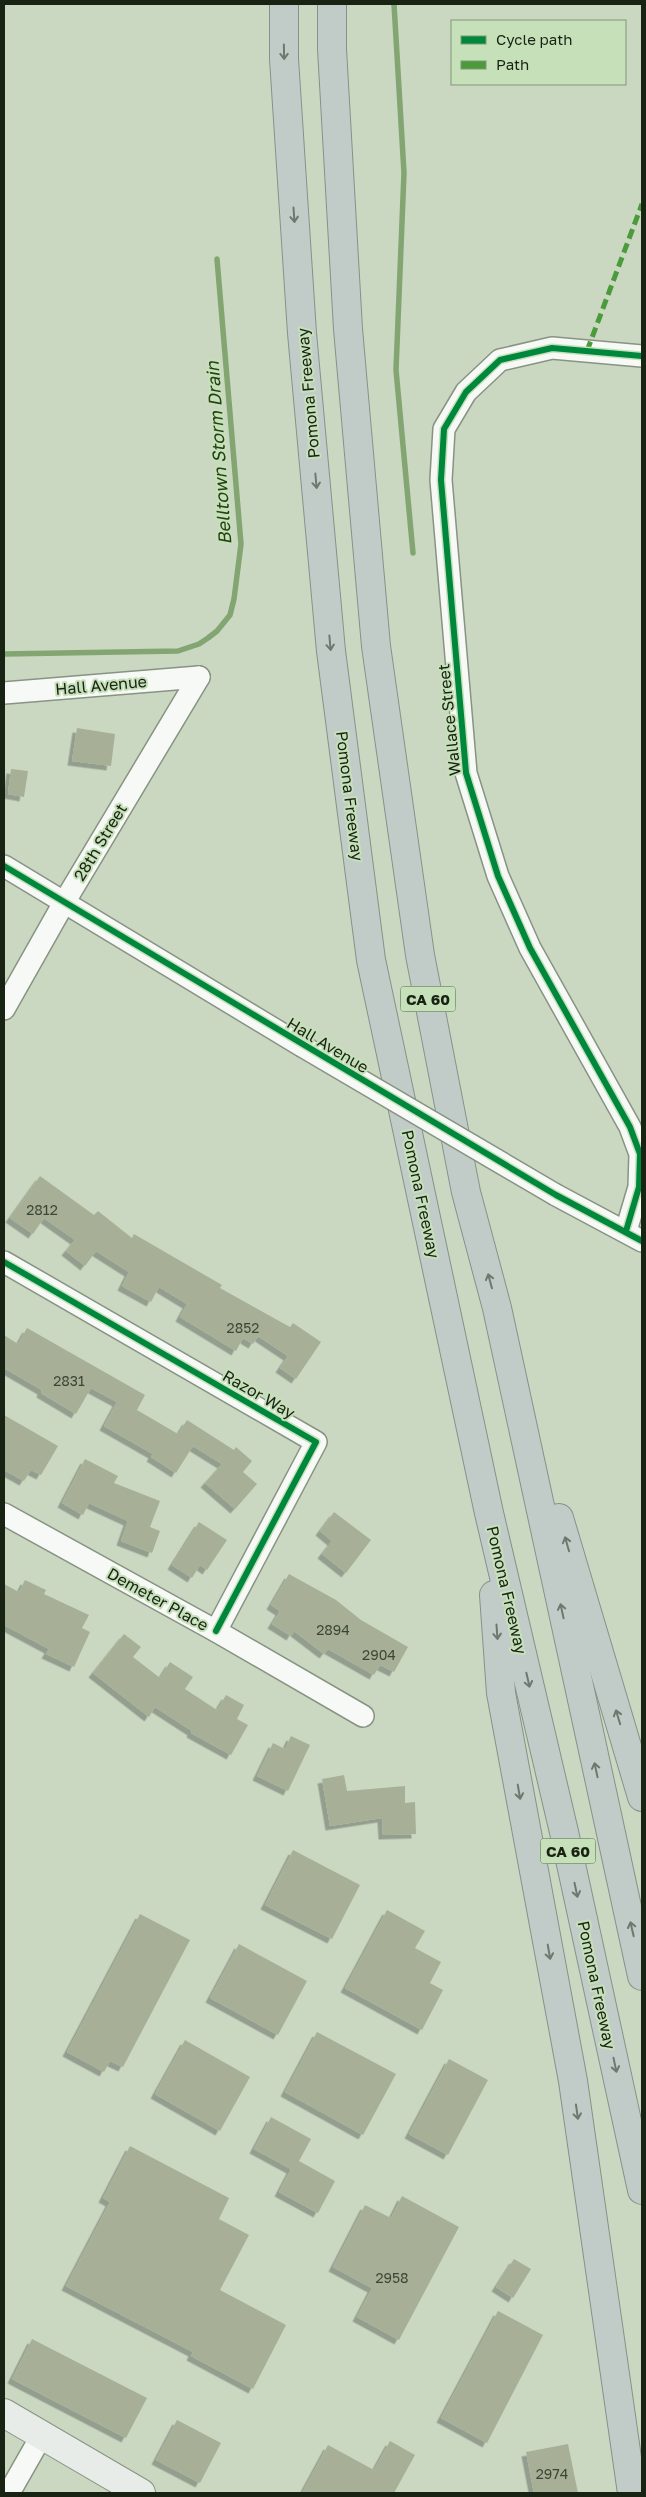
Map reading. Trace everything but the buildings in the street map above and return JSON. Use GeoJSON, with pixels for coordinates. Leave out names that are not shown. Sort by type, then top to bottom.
{"type":"FeatureCollection","features":[{"type":"Feature","properties":{"kind":"highway","name":"Pomona Freeway"},"geometry":{"type":"LineString","coordinates":[[284,4],[284,59],[302,324],[331,651],[371,960],[489,1513],[564,1832],[642,2190]]}},
{"type":"Feature","properties":{"kind":"highway","name":"CA 60"},"geometry":{"type":"LineString","coordinates":[[332,4],[332,50],[348,329],[376,646],[420,956],[466,1192],[497,1308],[642,1976]]}},
{"type":"Feature","properties":{"kind":"highway"},"geometry":{"type":"LineString","coordinates":[[497,1308],[642,1797]]}},
{"type":"Feature","properties":{"kind":"highway"},"geometry":{"type":"LineString","coordinates":[[489,1513],[501,1693],[572,2082],[632,2493]]}},
{"type":"Feature","properties":{"kind":"main road"},"geometry":{"type":"LineString","coordinates":[[4,2414],[141,2493]]}},
{"type":"Feature","properties":{"kind":"street","name":"Wallace Street"},"geometry":{"type":"LineString","coordinates":[[634,1236],[640,1154],[630,1127],[530,948],[498,876],[466,773],[441,480],[444,429],[466,392],[500,360],[552,348],[642,356]]}},
{"type":"Feature","properties":{"kind":"street","name":"Hall Avenue"},"geometry":{"type":"LineString","coordinates":[[4,692],[199,677]]}},
{"type":"Feature","properties":{"kind":"street","name":"28th Street"},"geometry":{"type":"LineString","coordinates":[[4,1009],[65,901],[199,677]]}},
{"type":"Feature","properties":{"kind":"street","name":"Hall Avenue"},"geometry":{"type":"LineString","coordinates":[[4,866],[65,901],[302,1046],[556,1195],[634,1236]]}},
{"type":"Feature","properties":{"kind":"street","name":"Razor Way"},"geometry":{"type":"LineString","coordinates":[[4,1262],[316,1442],[216,1631]]}},
{"type":"Feature","properties":{"kind":"street","name":"Demeter Place"},"geometry":{"type":"LineString","coordinates":[[4,1514],[216,1631],[363,1716]]}},
{"type":"Feature","properties":{"kind":"street"},"geometry":{"type":"LineString","coordinates":[[9,2493],[42,2435]]}},
{"type":"Feature","properties":{"kind":"waterway"},"geometry":{"type":"LineString","coordinates":[[394,4],[404,173],[396,370],[413,553]]}},
{"type":"Feature","properties":{"kind":"waterway","name":"Belltown Storm Drain"},"geometry":{"type":"LineString","coordinates":[[4,654],[178,651],[199,644],[208,638],[217,631],[230,615],[234,599],[241,544],[217,259]]}},
{"type":"Feature","properties":{"kind":"marked path"},"geometry":{"type":"LineString","coordinates":[[587,351],[642,204]]}},
{"type":"Feature","properties":{"kind":"cycle path"},"geometry":{"type":"LineString","coordinates":[[626,1231],[639,1187],[640,1154],[630,1127],[530,948],[498,876],[466,773],[441,480],[444,429],[466,392],[500,360],[552,348],[642,356]]}},
{"type":"Feature","properties":{"kind":"cycle path"},"geometry":{"type":"LineString","coordinates":[[4,866],[556,1195],[642,1241]]}},
{"type":"Feature","properties":{"kind":"cycle path"},"geometry":{"type":"LineString","coordinates":[[4,1262],[316,1442],[216,1631]]}}]}
